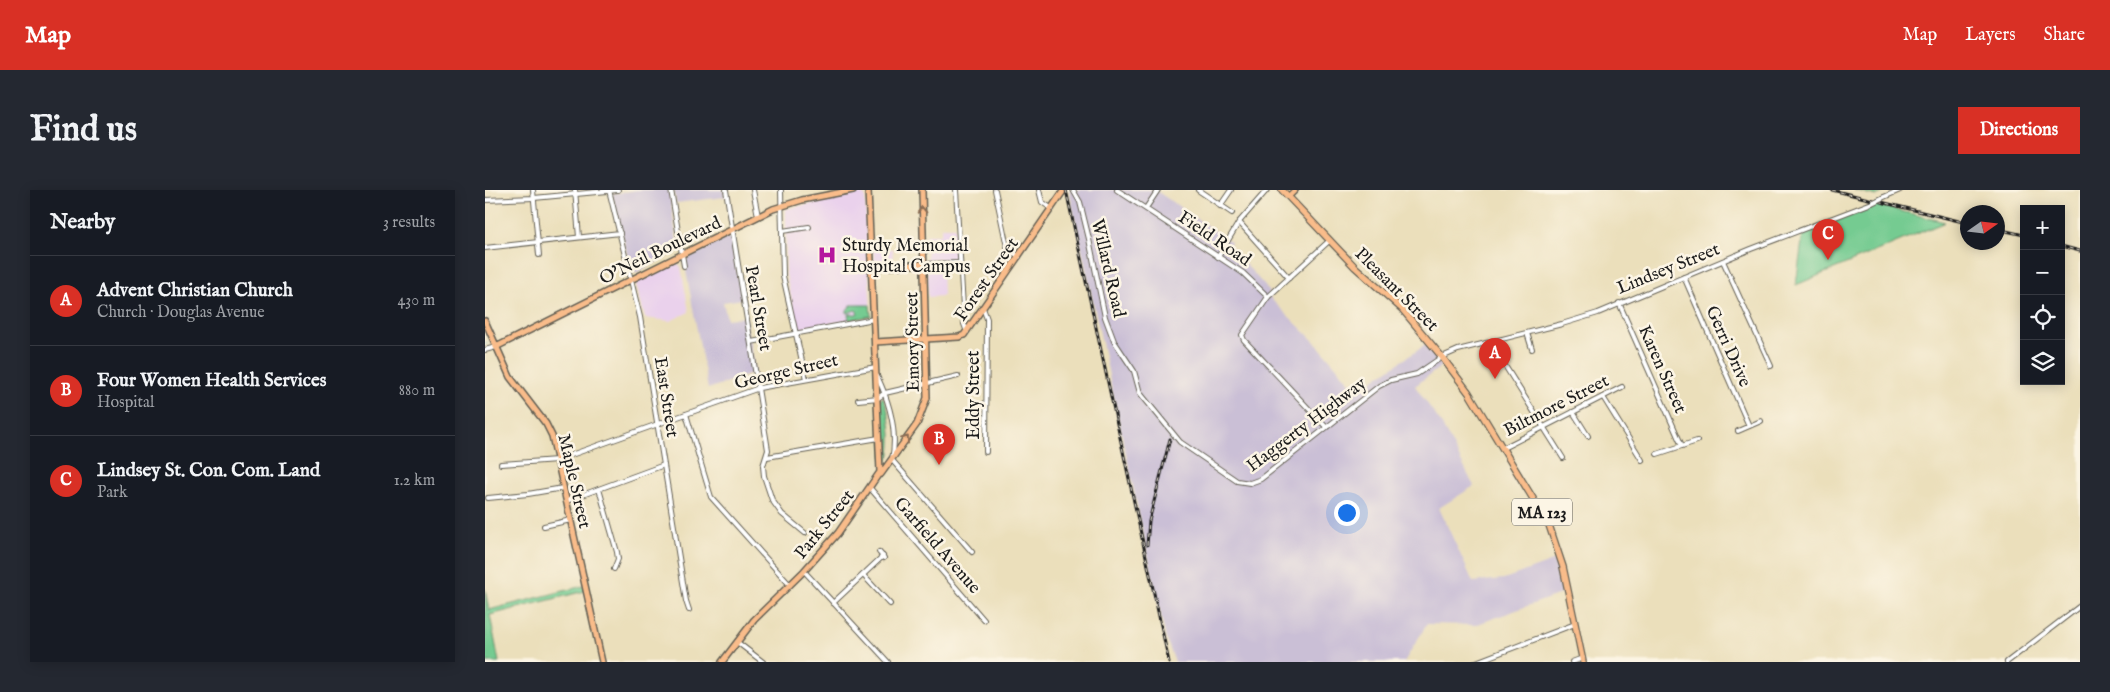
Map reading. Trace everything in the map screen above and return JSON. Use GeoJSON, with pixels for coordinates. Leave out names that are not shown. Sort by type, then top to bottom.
{"type":"FeatureCollection","features":[{"type":"Feature","properties":{"kind":"highway","name":"Pleasant Street"},"geometry":{"type":"LineString","coordinates":[[1282,190],[1355,267],[1402,309],[1469,393],[1541,509],[1554,537],[1563,567],[1583,660]]}},
{"type":"Feature","properties":{"kind":"main road","name":"O'Neil Boulevard"},"geometry":{"type":"LineString","coordinates":[[496,347],[758,216],[819,193],[853,190]]}},
{"type":"Feature","properties":{"kind":"main road","name":"Park Street"},"geometry":{"type":"LineString","coordinates":[[722,662],[753,620],[805,571],[838,533],[881,470],[868,190]]}},
{"type":"Feature","properties":{"kind":"main road","name":"Emory Street"},"geometry":{"type":"LineString","coordinates":[[877,478],[920,419],[927,402],[922,190]]}},
{"type":"Feature","properties":{"kind":"main road","name":"Forest Street"},"geometry":{"type":"LineString","coordinates":[[875,342],[960,337],[967,332],[1064,190]]}},
{"type":"Feature","properties":{"kind":"main road"},"geometry":{"type":"LineString","coordinates":[[1289,196],[1295,190]]}},
{"type":"Feature","properties":{"kind":"main road"},"geometry":{"type":"LineString","coordinates":[[871,268],[924,264]]}},
{"type":"Feature","properties":{"kind":"main road","name":"Maple Street"},"geometry":{"type":"LineString","coordinates":[[485,322],[510,377],[550,430],[602,662]]}},
{"type":"Feature","properties":{"kind":"main road"},"geometry":{"type":"LineString","coordinates":[[881,461],[885,463],[891,461]]}},
{"type":"Feature","properties":{"kind":"street"},"geometry":{"type":"LineString","coordinates":[[533,190],[539,255]]}},
{"type":"Feature","properties":{"kind":"street","name":"East Street"},"geometry":{"type":"LineString","coordinates":[[609,190],[631,279],[658,423],[685,601],[689,610]]}},
{"type":"Feature","properties":{"kind":"street"},"geometry":{"type":"LineString","coordinates":[[485,200],[534,198],[575,192],[618,190]]}},
{"type":"Feature","properties":{"kind":"street"},"geometry":{"type":"LineString","coordinates":[[671,190],[684,266]]}},
{"type":"Feature","properties":{"kind":"street","name":"Pearl Street"},"geometry":{"type":"LineString","coordinates":[[726,190],[768,450],[763,466],[764,476],[772,500],[782,514],[805,533]]}},
{"type":"Feature","properties":{"kind":"street"},"geometry":{"type":"LineString","coordinates":[[753,190],[758,216]]}},
{"type":"Feature","properties":{"kind":"street"},"geometry":{"type":"LineString","coordinates":[[781,190],[783,276],[806,379]]}},
{"type":"Feature","properties":{"kind":"street"},"geometry":{"type":"LineString","coordinates":[[955,190],[964,324],[967,332]]}},
{"type":"Feature","properties":{"kind":"street"},"geometry":{"type":"LineString","coordinates":[[995,190],[1007,247],[1019,257]]}},
{"type":"Feature","properties":{"kind":"street"},"geometry":{"type":"LineString","coordinates":[[1039,190],[1041,201],[1052,209]]}},
{"type":"Feature","properties":{"kind":"street","name":"Willard Road"},"geometry":{"type":"LineString","coordinates":[[1073,190],[1079,202],[1089,239],[1105,317],[1114,341],[1121,352]]}},
{"type":"Feature","properties":{"kind":"street","name":"Field Road"},"geometry":{"type":"LineString","coordinates":[[1117,190],[1247,276],[1268,297]]}},
{"type":"Feature","properties":{"kind":"street"},"geometry":{"type":"LineString","coordinates":[[1146,208],[1158,190]]}},
{"type":"Feature","properties":{"kind":"street"},"geometry":{"type":"LineString","coordinates":[[1198,190],[1232,213]]}},
{"type":"Feature","properties":{"kind":"street"},"geometry":{"type":"LineString","coordinates":[[1220,206],[1231,190]]}},
{"type":"Feature","properties":{"kind":"street"},"geometry":{"type":"LineString","coordinates":[[1219,257],[1239,222],[1267,190]]}},
{"type":"Feature","properties":{"kind":"street","name":"Lindsey Street"},"geometry":{"type":"LineString","coordinates":[[1442,357],[1490,342],[1582,318],[1872,203],[1900,190]]}},
{"type":"Feature","properties":{"kind":"street"},"geometry":{"type":"LineString","coordinates":[[575,192],[579,237]]}},
{"type":"Feature","properties":{"kind":"street"},"geometry":{"type":"LineString","coordinates":[[1239,222],[1289,278]]}},
{"type":"Feature","properties":{"kind":"street"},"geometry":{"type":"LineString","coordinates":[[782,231],[809,227]]}},
{"type":"Feature","properties":{"kind":"street"},"geometry":{"type":"LineString","coordinates":[[485,248],[620,233]]}},
{"type":"Feature","properties":{"kind":"street"},"geometry":{"type":"LineString","coordinates":[[1326,427],[1243,338],[1243,332],[1268,297],[1329,241]]}},
{"type":"Feature","properties":{"kind":"street"},"geometry":{"type":"LineString","coordinates":[[1723,261],[1771,366]]}},
{"type":"Feature","properties":{"kind":"street"},"geometry":{"type":"LineString","coordinates":[[924,264],[960,262]]}},
{"type":"Feature","properties":{"kind":"street","name":"Gerri Drive"},"geometry":{"type":"LineString","coordinates":[[1684,277],[1749,426]]}},
{"type":"Feature","properties":{"kind":"street","name":"Karen Street"},"geometry":{"type":"LineString","coordinates":[[1619,303],[1682,446]]}},
{"type":"Feature","properties":{"kind":"street","name":"Eddy Street"},"geometry":{"type":"LineString","coordinates":[[983,308],[987,317],[986,452]]}},
{"type":"Feature","properties":{"kind":"street"},"geometry":{"type":"LineString","coordinates":[[751,342],[796,332],[874,319]]}},
{"type":"Feature","properties":{"kind":"street"},"geometry":{"type":"LineString","coordinates":[[1527,333],[1533,349]]}},
{"type":"Feature","properties":{"kind":"street"},"geometry":{"type":"LineString","coordinates":[[1490,342],[1563,458]]}},
{"type":"Feature","properties":{"kind":"street","name":"O'Neil Boulevard"},"geometry":{"type":"LineString","coordinates":[[485,350],[496,347]]}},
{"type":"Feature","properties":{"kind":"street","name":"Haggerty Highway"},"geometry":{"type":"LineString","coordinates":[[1121,352],[1134,371],[1140,393],[1178,440],[1239,482],[1250,484],[1259,480],[1379,386],[1391,380],[1417,374],[1442,357]]}},
{"type":"Feature","properties":{"kind":"street","name":"George Street"},"geometry":{"type":"LineString","coordinates":[[501,464],[557,460],[759,388],[876,367]]}},
{"type":"Feature","properties":{"kind":"street","name":"Park Street"},"geometry":{"type":"LineString","coordinates":[[877,376],[885,393],[893,427],[891,461]]}},
{"type":"Feature","properties":{"kind":"street"},"geometry":{"type":"LineString","coordinates":[[858,400],[878,398],[885,393],[958,376]]}},
{"type":"Feature","properties":{"kind":"street","name":"Biltmore Street"},"geometry":{"type":"LineString","coordinates":[[1503,448],[1622,387]]}},
{"type":"Feature","properties":{"kind":"street"},"geometry":{"type":"LineString","coordinates":[[1603,397],[1642,460]]}},
{"type":"Feature","properties":{"kind":"street"},"geometry":{"type":"LineString","coordinates":[[1573,412],[1588,436]]}},
{"type":"Feature","properties":{"kind":"street"},"geometry":{"type":"LineString","coordinates":[[686,414],[711,497],[791,585]]}},
{"type":"Feature","properties":{"kind":"street"},"geometry":{"type":"LineString","coordinates":[[1738,431],[1761,421]]}},
{"type":"Feature","properties":{"kind":"street"},"geometry":{"type":"LineString","coordinates":[[767,457],[879,438]]}},
{"type":"Feature","properties":{"kind":"street"},"geometry":{"type":"LineString","coordinates":[[1657,454],[1697,441]]}},
{"type":"Feature","properties":{"kind":"street"},"geometry":{"type":"LineString","coordinates":[[891,461],[972,552]]}},
{"type":"Feature","properties":{"kind":"street"},"geometry":{"type":"LineString","coordinates":[[566,501],[664,465]]}},
{"type":"Feature","properties":{"kind":"street"},"geometry":{"type":"LineString","coordinates":[[488,498],[563,488]]}},
{"type":"Feature","properties":{"kind":"street"},"geometry":{"type":"LineString","coordinates":[[599,488],[617,552],[618,559],[614,569]]}},
{"type":"Feature","properties":{"kind":"street","name":"Garfield Avenue"},"geometry":{"type":"LineString","coordinates":[[870,488],[985,620]]}},
{"type":"Feature","properties":{"kind":"street"},"geometry":{"type":"LineString","coordinates":[[544,526],[571,520]]}},
{"type":"Feature","properties":{"kind":"street"},"geometry":{"type":"LineString","coordinates":[[833,602],[884,557],[879,552]]}},
{"type":"Feature","properties":{"kind":"street"},"geometry":{"type":"LineString","coordinates":[[805,571],[888,662]]}},
{"type":"Feature","properties":{"kind":"street"},"geometry":{"type":"LineString","coordinates":[[863,575],[890,604]]}},
{"type":"Feature","properties":{"kind":"street"},"geometry":{"type":"LineString","coordinates":[[2007,662],[2080,606]]}},
{"type":"Feature","properties":{"kind":"street"},"geometry":{"type":"LineString","coordinates":[[1476,662],[1575,624]]}},
{"type":"Feature","properties":{"kind":"street"},"geometry":{"type":"LineString","coordinates":[[737,642],[763,662]]}},
{"type":"Feature","properties":{"kind":"street"},"geometry":{"type":"LineString","coordinates":[[1572,662],[1583,660]]}},
{"type":"Feature","properties":{"kind":"shaded area"},"geometry":{"type":"Polygon","coordinates":[[[637,190],[669,190],[678,249],[676,252],[636,273],[633,272],[630,265],[612,194],[637,190]]]}},
{"type":"Feature","properties":{"kind":"shaded area"},"geometry":{"type":"Polygon","coordinates":[[[674,190],[724,190],[725,197],[676,203],[674,190]]]}},
{"type":"Feature","properties":{"kind":"shaded area"},"geometry":{"type":"Polygon","coordinates":[[[1069,190],[1155,190],[1231,242],[1229,245],[1270,292],[1268,294],[1273,301],[1316,343],[1357,391],[1427,344],[1443,365],[1415,386],[1441,423],[1474,486],[1439,508],[1473,582],[1504,579],[1558,559],[1566,592],[1475,625],[1427,624],[1404,662],[1175,662],[1166,639],[1069,190]]]}},
{"type":"Feature","properties":{"kind":"shaded area","name":"Sturdy Memorial Hospital Campus"},"geometry":{"type":"Polygon","coordinates":[[[861,193],[865,196],[871,316],[798,329],[786,275],[786,209],[861,193]]]}},
{"type":"Feature","properties":{"kind":"shaded area"},"geometry":{"type":"Polygon","coordinates":[[[941,227],[955,227],[957,258],[927,260],[926,235],[941,235],[941,227]]]}},
{"type":"Feature","properties":{"kind":"shaded area"},"geometry":{"type":"Polygon","coordinates":[[[726,237],[731,239],[742,299],[723,302],[727,319],[745,317],[755,372],[708,389],[684,260],[690,255],[726,237]]]}},
{"type":"Feature","properties":{"kind":"shaded area","name":"Sturdy Memorial Hospital Campus"},"geometry":{"type":"Polygon","coordinates":[[[893,249],[892,264],[875,263],[873,250],[893,249]]]}},
{"type":"Feature","properties":{"kind":"shaded area"},"geometry":{"type":"Polygon","coordinates":[[[676,262],[681,267],[689,312],[670,321],[645,318],[636,284],[637,281],[676,262]]]}},
{"type":"Feature","properties":{"kind":"shaded area"},"geometry":{"type":"Polygon","coordinates":[[[942,267],[943,296],[928,297],[927,268],[942,267]]]}},
{"type":"Feature","properties":{"kind":"green space"},"geometry":{"type":"Polygon","coordinates":[[[1854,190],[1888,190],[1876,196],[1854,190]]]}},
{"type":"Feature","properties":{"kind":"green space"},"geometry":{"type":"Polygon","coordinates":[[[1876,205],[1945,222],[1796,285],[1803,234],[1876,205]]]}},
{"type":"Feature","properties":{"kind":"green space"},"geometry":{"type":"Polygon","coordinates":[[[851,305],[870,305],[871,316],[849,320],[848,314],[858,313],[856,310],[847,313],[851,305]]]}},
{"type":"Feature","properties":{"kind":"green space"},"geometry":{"type":"Polygon","coordinates":[[[883,397],[888,410],[891,429],[891,448],[887,461],[883,459],[880,399],[883,397]]]}},
{"type":"Feature","properties":{"kind":"green space"},"geometry":{"type":"Polygon","coordinates":[[[583,586],[585,591],[490,615],[499,662],[485,662],[485,589],[489,610],[583,586]]]}},
{"type":"Feature","properties":{"kind":"railway"},"geometry":{"type":"LineString","coordinates":[[1066,190],[1169,662]]}},
{"type":"Feature","properties":{"kind":"railway"},"geometry":{"type":"LineString","coordinates":[[1832,190],[1960,221]]}},
{"type":"Feature","properties":{"kind":"railway"},"geometry":{"type":"LineString","coordinates":[[2005,231],[2020,234]]}},
{"type":"Feature","properties":{"kind":"railway"},"geometry":{"type":"LineString","coordinates":[[2065,247],[2080,251]]}},
{"type":"Feature","properties":{"kind":"railway"},"geometry":{"type":"LineString","coordinates":[[1147,545],[1149,521],[1170,439]]}},
{"type":"Feature","properties":{"kind":"place","name":"Sturdy Memorial Hospital Campus"},"geometry":{"type":"Point","coordinates":[827,255]}},
{"type":"Feature","properties":{"kind":"place","name":"Lindsey St. Con. Com. Land"},"geometry":{"type":"Point","coordinates":[1828,260]}},
{"type":"Feature","properties":{"kind":"place","name":"Advent Christian Church"},"geometry":{"type":"Point","coordinates":[1495,379]}},
{"type":"Feature","properties":{"kind":"place","name":"Four Women Health Services"},"geometry":{"type":"Point","coordinates":[939,465]}}]}
